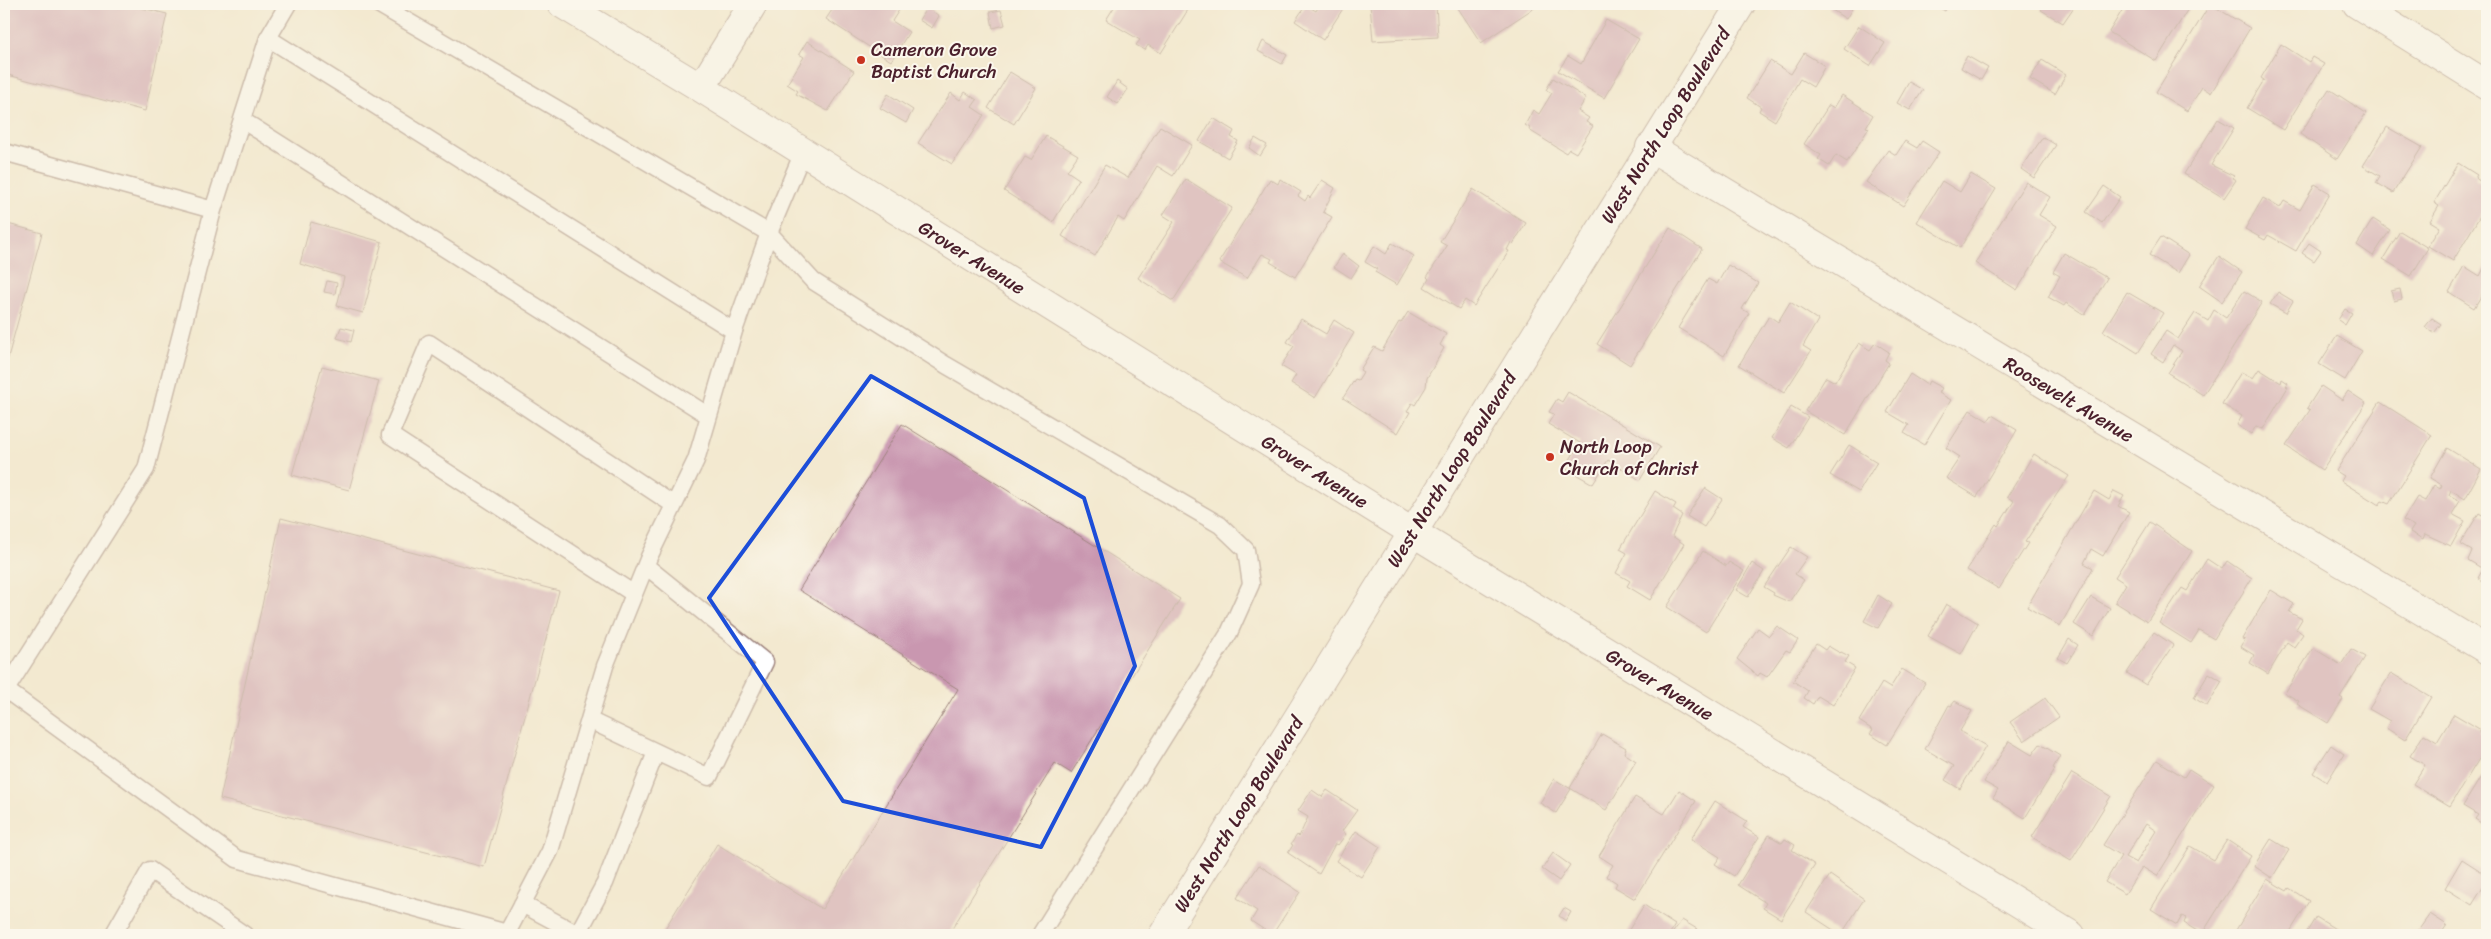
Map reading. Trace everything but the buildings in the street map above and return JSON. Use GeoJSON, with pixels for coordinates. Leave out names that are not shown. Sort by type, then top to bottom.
{"type":"FeatureCollection","features":[{"type":"Feature","properties":{"kind":"street","name":"Grover Avenue"},"geometry":{"type":"LineString","coordinates":[[562,4],[701,88],[1412,532],[2071,935]]}},
{"type":"Feature","properties":{"kind":"street"},"geometry":{"type":"LineString","coordinates":[[701,88],[753,4]]}},
{"type":"Feature","properties":{"kind":"street","name":"West North Loop Boulevard"},"geometry":{"type":"LineString","coordinates":[[1163,935],[1650,147],[1741,4]]}},
{"type":"Feature","properties":{"kind":"street"},"geometry":{"type":"LineString","coordinates":[[2357,4],[2487,85]]}},
{"type":"Feature","properties":{"kind":"street","name":"Roosevelt Avenue"},"geometry":{"type":"LineString","coordinates":[[1650,147],[2487,650]]}},
{"type":"Feature","properties":{"kind":"lane"},"geometry":{"type":"LineString","coordinates":[[288,4],[268,38],[213,210],[146,469],[5,691],[238,859],[507,934],[550,851],[605,666],[646,566],[696,460],[734,331],[769,233],[803,152]]}},
{"type":"Feature","properties":{"kind":"lane"},"geometry":{"type":"LineString","coordinates":[[378,4],[769,233],[813,282],[946,365],[1220,525],[1246,550],[1251,584],[1229,633],[1040,935]]}},
{"type":"Feature","properties":{"kind":"lane"},"geometry":{"type":"LineString","coordinates":[[268,38],[734,331]]}},
{"type":"Feature","properties":{"kind":"lane"},"geometry":{"type":"LineString","coordinates":[[242,120],[709,416]]}},
{"type":"Feature","properties":{"kind":"lane"},"geometry":{"type":"LineString","coordinates":[[4,152],[213,210]]}},
{"type":"Feature","properties":{"kind":"lane"},"geometry":{"type":"LineString","coordinates":[[634,594],[390,435],[430,343],[674,504]]}},
{"type":"Feature","properties":{"kind":"lane"},"geometry":{"type":"LineString","coordinates":[[589,720],[709,777],[765,662],[646,566]]}},
{"type":"Feature","properties":{"kind":"lane"},"geometry":{"type":"LineString","coordinates":[[522,904],[578,935],[605,883],[656,752]]}},
{"type":"Feature","properties":{"kind":"lane"},"geometry":{"type":"LineString","coordinates":[[113,935],[150,870],[245,935]]}},
{"type":"Feature","properties":{"kind":"highlighted area"},"geometry":{"type":"Polygon","coordinates":[[[871,376],[1084,498],[1135,666],[1041,847],[843,801],[709,598],[871,376]]]}},
{"type":"Feature","properties":{"kind":"place","name":"Cameron Grove Baptist Church"},"geometry":{"type":"Point","coordinates":[861,60]}},
{"type":"Feature","properties":{"kind":"place","name":"North Loop Church of Christ"},"geometry":{"type":"Point","coordinates":[1550,457]}}]}
